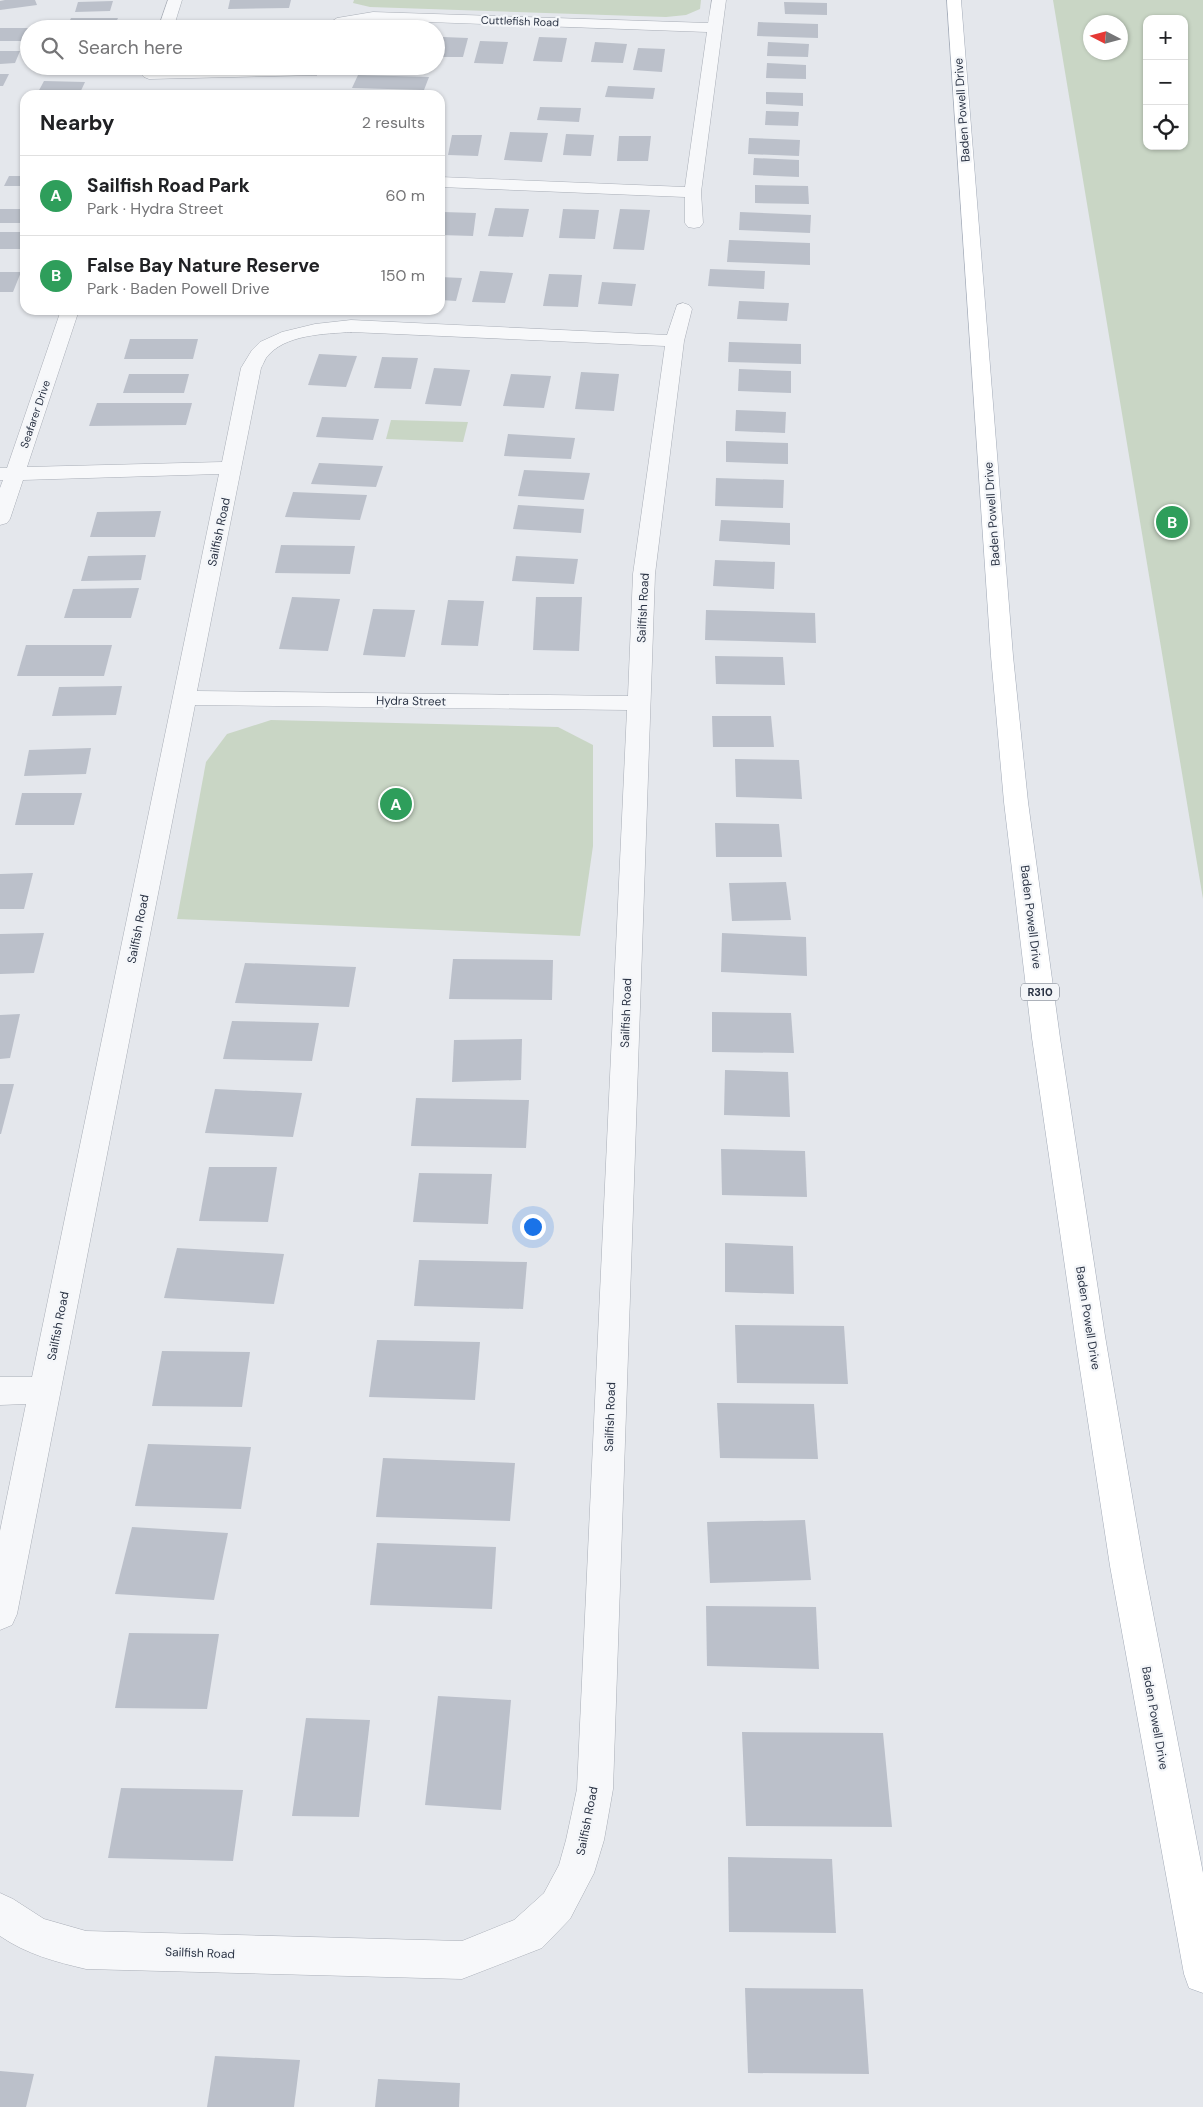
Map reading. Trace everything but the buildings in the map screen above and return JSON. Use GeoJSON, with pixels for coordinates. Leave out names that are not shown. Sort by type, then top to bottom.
{"type":"FeatureCollection","features":[{"type":"Feature","properties":{"kind":"main road","name":"Baden Powell Drive"},"geometry":{"type":"LineString","coordinates":[[954,0],[1002,656],[1016,802],[1090,1336],[1124,1547],[1203,1974]]}},
{"type":"Feature","properties":{"kind":"street"},"geometry":{"type":"LineString","coordinates":[[168,20],[175,0]]}},
{"type":"Feature","properties":{"kind":"street"},"geometry":{"type":"LineString","coordinates":[[694,223],[693,192],[719,0]]}},
{"type":"Feature","properties":{"kind":"street","name":"Cuttlefish Road"},"geometry":{"type":"LineString","coordinates":[[342,20],[373,16],[715,28]]}},
{"type":"Feature","properties":{"kind":"street"},"geometry":{"type":"LineString","coordinates":[[148,76],[312,75]]}},
{"type":"Feature","properties":{"kind":"street"},"geometry":{"type":"LineString","coordinates":[[445,182],[693,192]]}},
{"type":"Feature","properties":{"kind":"street","name":"Sailfish Road"},"geometry":{"type":"LineString","coordinates":[[0,1912],[15,1926],[47,1941],[86,1950],[462,1960],[528,1934],[557,1906],[576,1873],[595,1789],[644,574],[675,341],[683,309]]}},
{"type":"Feature","properties":{"kind":"street","name":"Seafarer Drive"},"geometry":{"type":"LineString","coordinates":[[0,519],[8,474],[68,315]]}},
{"type":"Feature","properties":{"kind":"street","name":"Sailfish Road"},"geometry":{"type":"LineString","coordinates":[[0,1614],[251,368],[260,353],[276,342],[299,332],[351,326],[675,341]]}},
{"type":"Feature","properties":{"kind":"street"},"geometry":{"type":"LineString","coordinates":[[8,474],[232,468]]}},
{"type":"Feature","properties":{"kind":"street","name":"Hydra Street"},"geometry":{"type":"LineString","coordinates":[[185,698],[638,703]]}},
{"type":"Feature","properties":{"kind":"street"},"geometry":{"type":"LineString","coordinates":[[0,1391],[45,1390]]}},
{"type":"Feature","properties":{"kind":"green space"},"geometry":{"type":"Polygon","coordinates":[[[354,0],[701,0],[700,9],[686,15],[666,17],[370,7],[353,3],[354,0]]]}},
{"type":"Feature","properties":{"kind":"green space"},"geometry":{"type":"Polygon","coordinates":[[[1053,0],[1203,0],[1203,899],[1053,0]]]}},
{"type":"Feature","properties":{"kind":"green space"},"geometry":{"type":"Polygon","coordinates":[[[391,420],[468,422],[463,442],[386,439],[391,420]]]}},
{"type":"Feature","properties":{"kind":"green space"},"geometry":{"type":"Polygon","coordinates":[[[271,720],[558,727],[593,745],[593,846],[580,936],[177,919],[206,762],[227,734],[271,720]]]}},
{"type":"Feature","properties":{"kind":"place","name":"False Bay Nature Reserve"},"geometry":{"type":"Point","coordinates":[1172,522]}},
{"type":"Feature","properties":{"kind":"place","name":"Sailfish Road Park"},"geometry":{"type":"Point","coordinates":[396,804]}}]}
